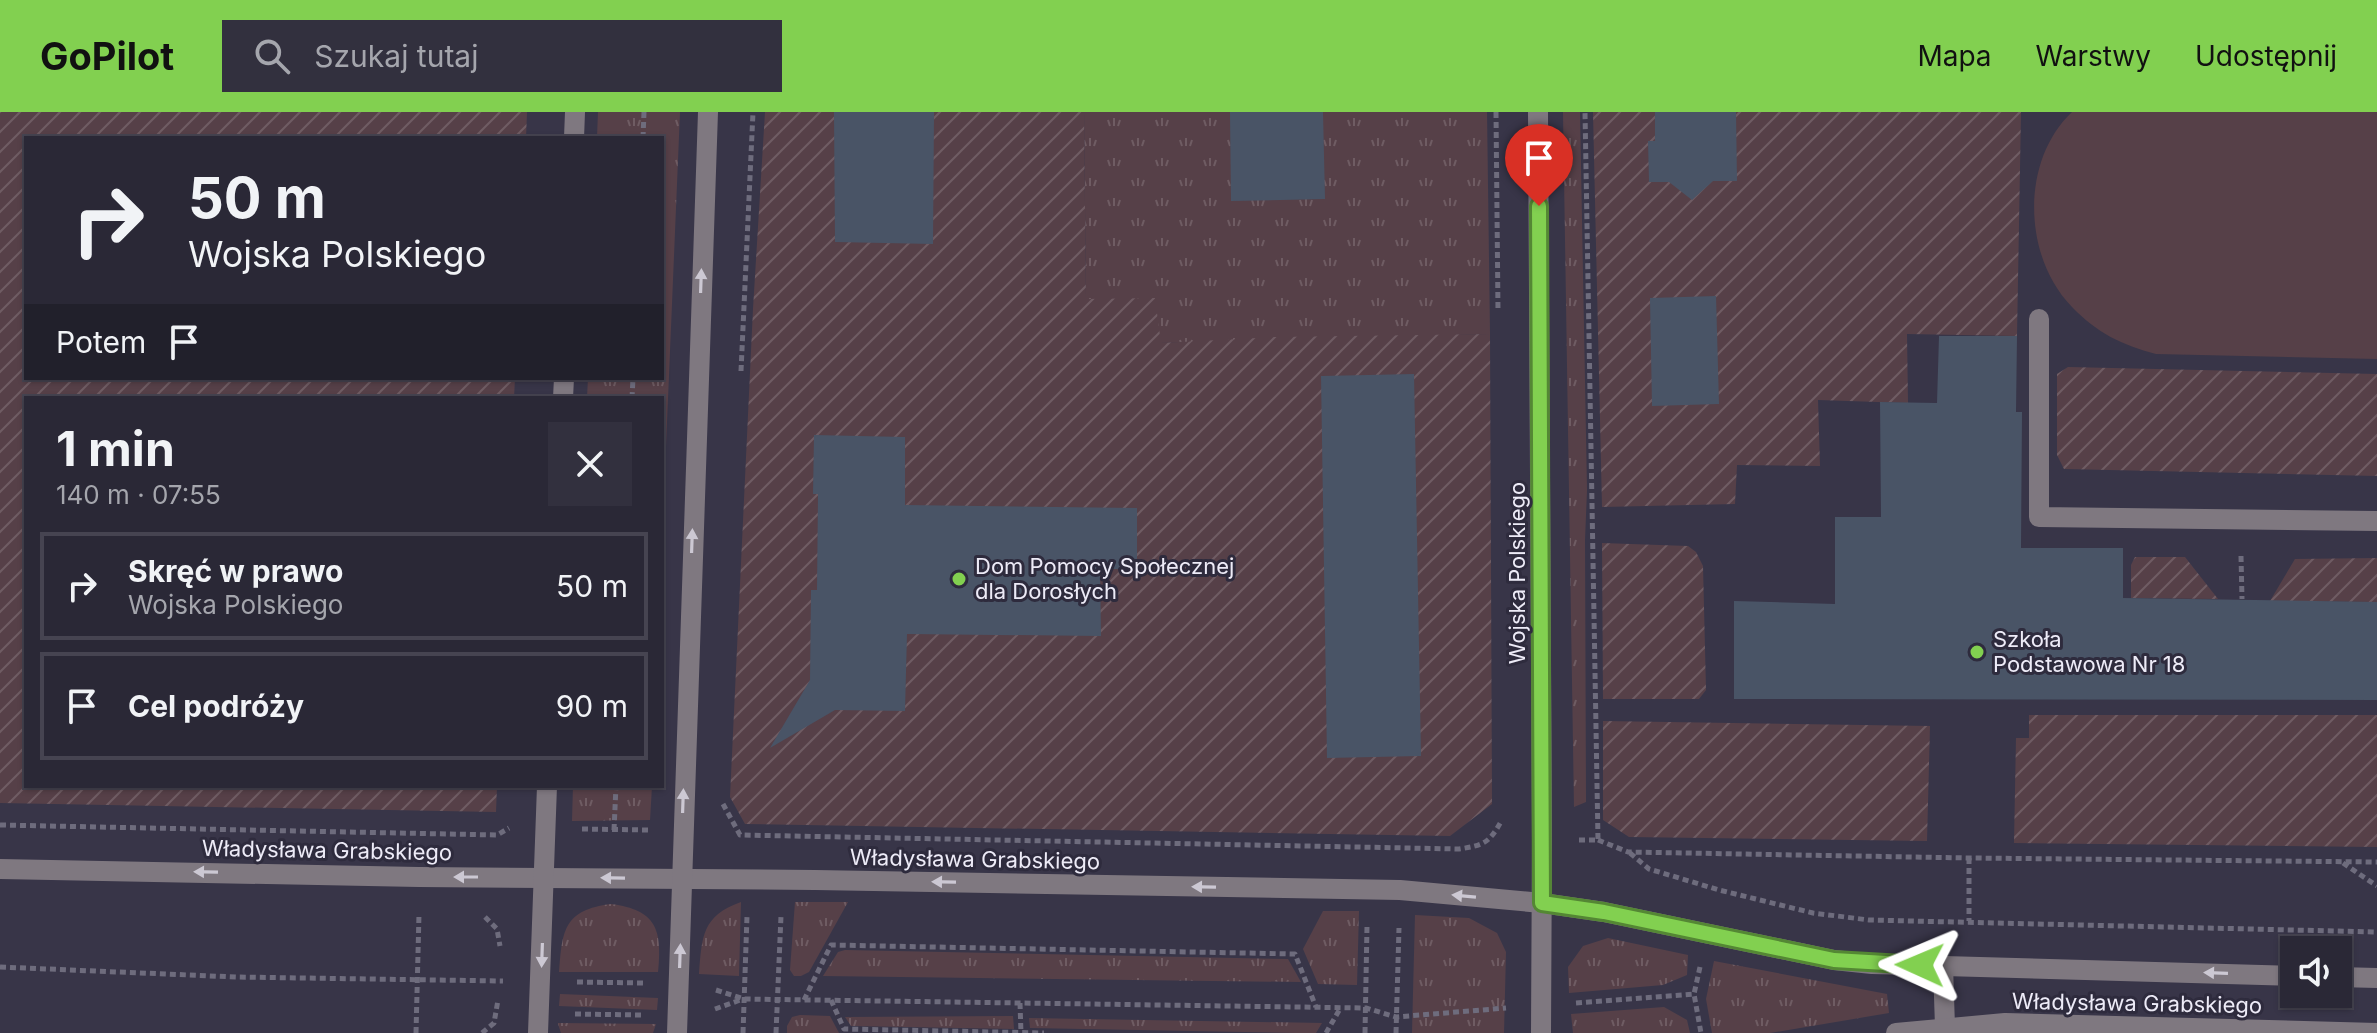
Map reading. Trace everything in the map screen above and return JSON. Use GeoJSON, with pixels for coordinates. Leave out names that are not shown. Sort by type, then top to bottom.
{"type":"FeatureCollection","features":[{"type":"Feature","properties":{"kind":"street"},"geometry":{"type":"LineString","coordinates":[[574,136],[575,112]]}},
{"type":"Feature","properties":{"kind":"street"},"geometry":{"type":"LineString","coordinates":[[677,1024],[708,112]]}},
{"type":"Feature","properties":{"kind":"street","name":"Wojska Polskiego"},"geometry":{"type":"LineString","coordinates":[[1538,112],[1541,1033]]}},
{"type":"Feature","properties":{"kind":"street"},"geometry":{"type":"LineString","coordinates":[[2039,319],[2039,517],[2377,521]]}},
{"type":"Feature","properties":{"kind":"street"},"geometry":{"type":"LineString","coordinates":[[539,1024],[547,788]]}},
{"type":"Feature","properties":{"kind":"street","name":"Władysława Grabskiego"},"geometry":{"type":"LineString","coordinates":[[0,869],[1400,890],[1604,912],[1834,960],[1872,964],[2280,976]]}},
{"type":"Feature","properties":{"kind":"street"},"geometry":{"type":"LineString","coordinates":[[1943,965],[1945,1027]]}},
{"type":"Feature","properties":{"kind":"street"},"geometry":{"type":"LineString","coordinates":[[2352,977],[2377,978]]}},
{"type":"Feature","properties":{"kind":"street","name":"Władysława Grabskiego"},"geometry":{"type":"LineString","coordinates":[[1896,1033],[2005,1023],[2377,1033]]}},
{"type":"Feature","properties":{"kind":"path"},"geometry":{"type":"LineString","coordinates":[[643,136],[644,112]]}},
{"type":"Feature","properties":{"kind":"path"},"geometry":{"type":"LineString","coordinates":[[741,376],[753,112]]}},
{"type":"Feature","properties":{"kind":"path"},"geometry":{"type":"LineString","coordinates":[[1496,112],[1498,325]]}},
{"type":"Feature","properties":{"kind":"path"},"geometry":{"type":"LineString","coordinates":[[1585,112],[1598,840]]}},
{"type":"Feature","properties":{"kind":"path"},"geometry":{"type":"LineString","coordinates":[[2241,558],[2242,599]]}},
{"type":"Feature","properties":{"kind":"path"},"geometry":{"type":"LineString","coordinates":[[614,830],[616,788]]}},
{"type":"Feature","properties":{"kind":"path"},"geometry":{"type":"LineString","coordinates":[[721,802],[740,835],[1459,849],[1478,846],[1490,840],[1598,840],[1628,852],[1649,869],[1719,890],[1813,913],[1869,920],[2377,932]]}},
{"type":"Feature","properties":{"kind":"path"},"geometry":{"type":"LineString","coordinates":[[1490,840],[1502,821],[1504,809]]}},
{"type":"Feature","properties":{"kind":"path"},"geometry":{"type":"LineString","coordinates":[[0,825],[497,835],[512,826]]}},
{"type":"Feature","properties":{"kind":"path"},"geometry":{"type":"LineString","coordinates":[[419,877],[420,833]]}},
{"type":"Feature","properties":{"kind":"path"},"geometry":{"type":"LineString","coordinates":[[743,1033],[750,835]]}},
{"type":"Feature","properties":{"kind":"path"},"geometry":{"type":"LineString","coordinates":[[776,1033],[782,835]]}},
{"type":"Feature","properties":{"kind":"path"},"geometry":{"type":"LineString","coordinates":[[1365,1033],[1368,846]]}},
{"type":"Feature","properties":{"kind":"path"},"geometry":{"type":"LineString","coordinates":[[1396,1033],[1400,847]]}},
{"type":"Feature","properties":{"kind":"path"},"geometry":{"type":"LineString","coordinates":[[1628,852],[2377,862]]}},
{"type":"Feature","properties":{"kind":"path"},"geometry":{"type":"LineString","coordinates":[[1969,858],[1969,922]]}},
{"type":"Feature","properties":{"kind":"path"},"geometry":{"type":"LineString","coordinates":[[2343,862],[2377,886]]}},
{"type":"Feature","properties":{"kind":"path"},"geometry":{"type":"LineString","coordinates":[[416,1033],[419,912],[430,912]]}},
{"type":"Feature","properties":{"kind":"path"},"geometry":{"type":"LineString","coordinates":[[477,915],[486,917],[497,929],[500,954]]}},
{"type":"Feature","properties":{"kind":"path"},"geometry":{"type":"LineString","coordinates":[[804,1000],[831,945],[846,945],[1295,954],[1316,1007]]}},
{"type":"Feature","properties":{"kind":"path"},"geometry":{"type":"LineString","coordinates":[[0,967],[236,977],[678,983]]}},
{"type":"Feature","properties":{"kind":"path"},"geometry":{"type":"LineString","coordinates":[[482,1033],[494,1023],[500,968]]}},
{"type":"Feature","properties":{"kind":"path"},"geometry":{"type":"LineString","coordinates":[[539,1024],[677,1024],[744,999],[1341,1007],[1366,1008],[1396,1017]]}},
{"type":"Feature","properties":{"kind":"path"},"geometry":{"type":"LineString","coordinates":[[831,1000],[844,1029],[1044,1033]]}},
{"type":"Feature","properties":{"kind":"path"},"geometry":{"type":"LineString","coordinates":[[1020,1003],[1021,1033]]}},
{"type":"Feature","properties":{"kind":"path"},"geometry":{"type":"LineString","coordinates":[[1326,1033],[1341,1007]]}},
{"type":"Feature","properties":{"kind":"green space"},"geometry":{"type":"Polygon","coordinates":[[[0,112],[527,112],[526,136],[24,136],[24,380],[515,380],[514,396],[24,396],[24,788],[497,788],[496,812],[0,803],[0,112]]]}},
{"type":"Feature","properties":{"kind":"green space"},"geometry":{"type":"Polygon","coordinates":[[[598,112],[680,112],[664,494],[664,396],[587,396],[588,380],[664,380],[664,136],[597,136],[598,112]]]}},
{"type":"Feature","properties":{"kind":"green space"},"geometry":{"type":"Polygon","coordinates":[[[765,112],[1084,112],[1086,299],[1155,298],[1161,343],[1275,337],[1490,334],[1492,804],[1450,836],[745,824],[730,797],[765,112]]]}},
{"type":"Feature","properties":{"kind":"green space"},"geometry":{"type":"Polygon","coordinates":[[[1084,112],[1487,112],[1490,334],[1160,343],[1086,300],[1084,112]]]}},
{"type":"Feature","properties":{"kind":"green space"},"geometry":{"type":"Polygon","coordinates":[[[1563,112],[1580,112],[1587,490],[1586,802],[1574,807],[1563,112]]]}},
{"type":"Feature","properties":{"kind":"green space"},"geometry":{"type":"Polygon","coordinates":[[[1593,112],[2021,112],[2017,336],[1907,334],[1908,403],[1818,400],[1820,466],[1737,465],[1735,504],[1602,507],[1593,112]]]}},
{"type":"Feature","properties":{"kind":"green space"},"geometry":{"type":"Polygon","coordinates":[[[2072,112],[2377,112],[2377,359],[2156,354],[2121,342],[2091,324],[2072,307],[2056,286],[2044,262],[2034,209],[2036,182],[2043,156],[2055,132],[2072,112]]]}},
{"type":"Feature","properties":{"kind":"green space"},"geometry":{"type":"Polygon","coordinates":[[[2068,367],[2377,374],[2377,476],[2064,469],[2057,455],[2057,374],[2068,367]]]}},
{"type":"Feature","properties":{"kind":"green space"},"geometry":{"type":"Polygon","coordinates":[[[1602,543],[1688,546],[1696,552],[1703,566],[1706,690],[1699,699],[1603,699],[1602,543]]]}},
{"type":"Feature","properties":{"kind":"green space"},"geometry":{"type":"Polygon","coordinates":[[[2135,557],[2185,557],[2218,599],[2131,598],[2131,565],[2135,557]]]}},
{"type":"Feature","properties":{"kind":"green space"},"geometry":{"type":"Polygon","coordinates":[[[2377,558],[2377,602],[2270,601],[2295,559],[2377,558]]]}},
{"type":"Feature","properties":{"kind":"green space"},"geometry":{"type":"Polygon","coordinates":[[[2029,715],[2377,715],[2377,847],[2014,843],[2016,738],[2029,738],[2029,715]]]}},
{"type":"Feature","properties":{"kind":"green space"},"geometry":{"type":"Polygon","coordinates":[[[1603,721],[1930,726],[1927,841],[1629,837],[1603,820],[1603,721]]]}},
{"type":"Feature","properties":{"kind":"green space"},"geometry":{"type":"Polygon","coordinates":[[[573,788],[652,788],[650,820],[572,821],[573,788]]]}},
{"type":"Feature","properties":{"kind":"green space"},"geometry":{"type":"Polygon","coordinates":[[[741,902],[739,976],[699,974],[706,929],[718,914],[741,902]]]}},
{"type":"Feature","properties":{"kind":"green space"},"geometry":{"type":"Polygon","coordinates":[[[795,902],[848,902],[809,972],[801,976],[794,976],[790,970],[795,902]]]}},
{"type":"Feature","properties":{"kind":"green space"},"geometry":{"type":"Polygon","coordinates":[[[611,904],[638,911],[653,924],[659,944],[658,972],[559,972],[568,924],[583,911],[611,904]]]}},
{"type":"Feature","properties":{"kind":"green space"},"geometry":{"type":"Polygon","coordinates":[[[1323,911],[1359,911],[1357,985],[1318,984],[1303,949],[1323,911]]]}},
{"type":"Feature","properties":{"kind":"green space"},"geometry":{"type":"Polygon","coordinates":[[[1415,915],[1469,918],[1497,933],[1506,952],[1504,1033],[1412,1033],[1415,915]]]}},
{"type":"Feature","properties":{"kind":"green space"},"geometry":{"type":"Polygon","coordinates":[[[1608,938],[1688,955],[1687,975],[1663,985],[1569,993],[1568,967],[1583,946],[1608,938]]]}},
{"type":"Feature","properties":{"kind":"green space"},"geometry":{"type":"Polygon","coordinates":[[[838,952],[1288,959],[1301,982],[823,976],[838,952]]]}},
{"type":"Feature","properties":{"kind":"green space"},"geometry":{"type":"Polygon","coordinates":[[[1714,961],[1887,994],[1889,1013],[1770,1033],[1712,1033],[1706,999],[1714,961]]]}},
{"type":"Feature","properties":{"kind":"green space"},"geometry":{"type":"Polygon","coordinates":[[[560,994],[658,998],[657,1010],[559,1006],[560,994]]]}},
{"type":"Feature","properties":{"kind":"green space"},"geometry":{"type":"Polygon","coordinates":[[[1664,1007],[1687,1020],[1690,1033],[1573,1033],[1571,1014],[1664,1007]]]}},
{"type":"Feature","properties":{"kind":"green space"},"geometry":{"type":"Polygon","coordinates":[[[830,1016],[839,1033],[787,1033],[792,1017],[830,1016]]]}},
{"type":"Feature","properties":{"kind":"green space"},"geometry":{"type":"Polygon","coordinates":[[[1013,1016],[1014,1029],[851,1026],[845,1017],[1013,1016]]]}},
{"type":"Feature","properties":{"kind":"green space"},"geometry":{"type":"Polygon","coordinates":[[[1029,1018],[1322,1023],[1316,1033],[1297,1033],[1030,1028],[1029,1018]]]}},
{"type":"Feature","properties":{"kind":"green space"},"geometry":{"type":"Polygon","coordinates":[[[558,1023],[656,1024],[653,1033],[561,1033],[558,1023]]]}},
{"type":"Feature","properties":{"kind":"building"},"geometry":{"type":"Polygon","coordinates":[[[834,112],[934,112],[933,244],[835,242],[834,112]]]}},
{"type":"Feature","properties":{"kind":"building"},"geometry":{"type":"Polygon","coordinates":[[[1230,112],[1323,112],[1325,199],[1231,201],[1230,112]]]}},
{"type":"Feature","properties":{"kind":"building"},"geometry":{"type":"Polygon","coordinates":[[[1655,112],[1736,112],[1737,181],[1713,181],[1692,200],[1669,182],[1649,182],[1648,141],[1655,141],[1655,112]]]}},
{"type":"Feature","properties":{"kind":"building"},"geometry":{"type":"Polygon","coordinates":[[[1716,296],[1719,404],[1652,406],[1650,298],[1716,296]]]}},
{"type":"Feature","properties":{"kind":"building"},"geometry":{"type":"Polygon","coordinates":[[[1939,336],[2017,336],[2016,412],[2022,412],[2021,548],[2123,548],[2123,598],[2377,602],[2377,700],[1734,699],[1734,601],[1835,604],[1835,517],[1881,517],[1880,402],[1937,403],[1939,336]]]}},
{"type":"Feature","properties":{"kind":"building"},"geometry":{"type":"Polygon","coordinates":[[[1414,374],[1421,756],[1327,758],[1321,376],[1414,374]]]}},
{"type":"Feature","properties":{"kind":"building","name":"Dom Pomocy Społecznej dla Dorosłych"},"geometry":{"type":"Polygon","coordinates":[[[814,435],[905,437],[905,505],[1137,508],[1137,569],[1100,569],[1101,636],[907,634],[905,711],[835,710],[770,748],[810,680],[811,590],[817,590],[818,494],[813,494],[814,435]]]}},
{"type":"Feature","properties":{"kind":"place","name":"Dom Pomocy Społecznej dla Dorosłych"},"geometry":{"type":"Point","coordinates":[959,579]}},
{"type":"Feature","properties":{"kind":"place","name":"Szkoła Podstawowa Nr 18"},"geometry":{"type":"Point","coordinates":[1977,652]}},
{"type":"Feature","properties":{"kind":"route"},"geometry":{"type":"LineString","coordinates":[[1539,206],[1542,903],[1604,912],[1834,960],[1920,965]]}}]}
